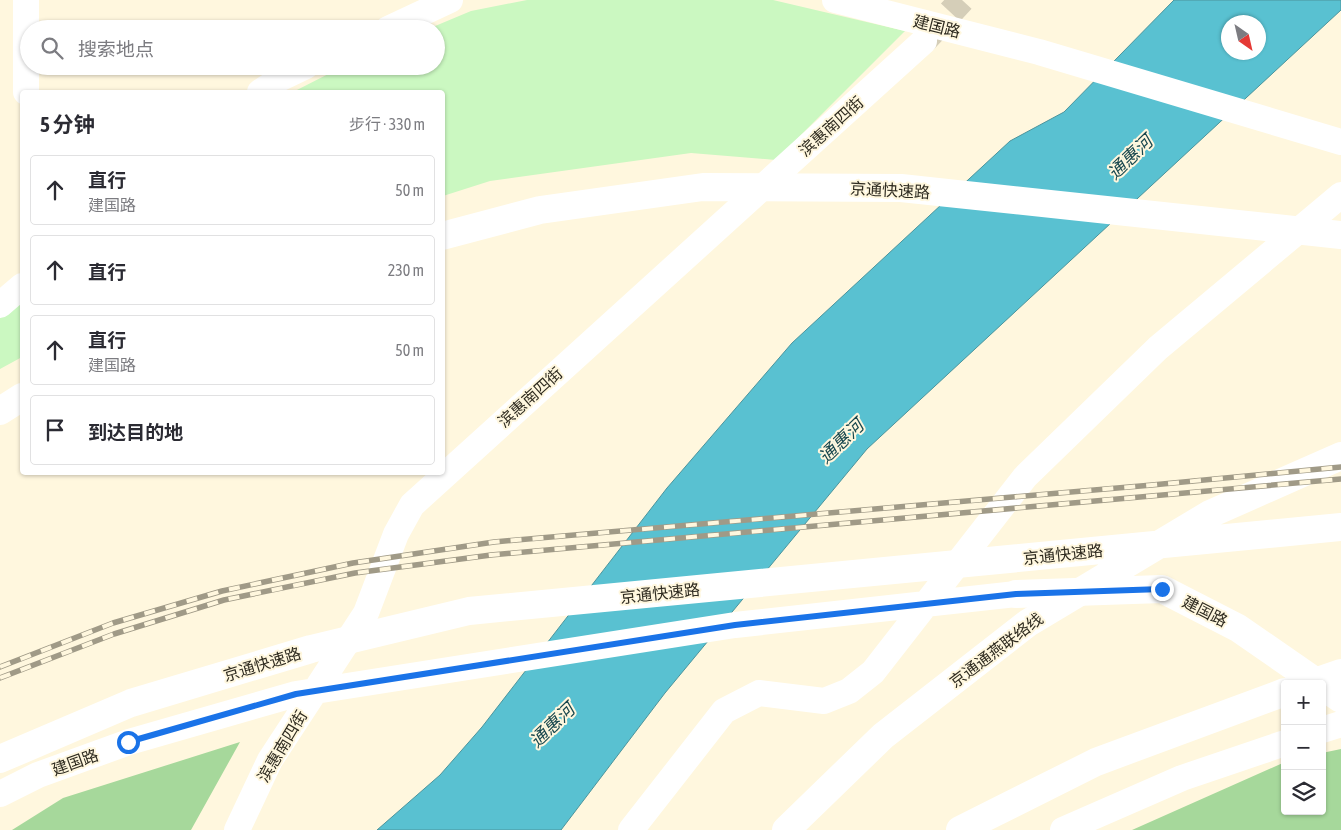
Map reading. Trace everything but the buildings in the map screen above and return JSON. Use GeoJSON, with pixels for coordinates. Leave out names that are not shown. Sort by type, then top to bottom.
{"type":"FeatureCollection","features":[{"type":"Feature","properties":{"kind":"main road","name":"京通快速路"},"geometry":{"type":"LineString","coordinates":[[445,235],[540,210],[704,188],[901,188],[1341,235]]}},
{"type":"Feature","properties":{"kind":"main road"},"geometry":{"type":"LineString","coordinates":[[0,410],[20,398]]}},
{"type":"Feature","properties":{"kind":"main road","name":"京通通燕联络线"},"geometry":{"type":"LineString","coordinates":[[786,830],[883,736],[1028,623],[1210,514],[1341,456]]}},
{"type":"Feature","properties":{"kind":"main road","name":"京通快速路"},"geometry":{"type":"LineString","coordinates":[[0,759],[131,703],[311,649],[469,611],[1341,527]]}},
{"type":"Feature","properties":{"kind":"main road","name":"建国路"},"geometry":{"type":"LineString","coordinates":[[1016,594],[1162,589],[1238,628],[1313,680]]}},
{"type":"Feature","properties":{"kind":"main road"},"geometry":{"type":"LineString","coordinates":[[1320,680],[1341,673]]}},
{"type":"Feature","properties":{"kind":"main road"},"geometry":{"type":"LineString","coordinates":[[1326,689],[1341,699]]}},
{"type":"Feature","properties":{"kind":"main road"},"geometry":{"type":"LineString","coordinates":[[960,830],[1096,762],[1281,693]]}},
{"type":"Feature","properties":{"kind":"street"},"geometry":{"type":"LineString","coordinates":[[26,0],[26,20]]}},
{"type":"Feature","properties":{"kind":"street"},"geometry":{"type":"LineString","coordinates":[[407,20],[450,0]]}},
{"type":"Feature","properties":{"kind":"street","name":"建国路"},"geometry":{"type":"LineString","coordinates":[[835,0],[1039,52],[1341,142]]}},
{"type":"Feature","properties":{"kind":"street","name":"滨惠南四街"},"geometry":{"type":"LineString","coordinates":[[236,830],[270,760],[366,613],[396,534],[412,505],[924,41]]}},
{"type":"Feature","properties":{"kind":"street"},"geometry":{"type":"LineString","coordinates":[[26,75],[26,90]]}},
{"type":"Feature","properties":{"kind":"street"},"geometry":{"type":"LineString","coordinates":[[263,90],[287,75]]}},
{"type":"Feature","properties":{"kind":"street"},"geometry":{"type":"LineString","coordinates":[[631,830],[724,711],[759,692],[824,700],[849,691],[873,672],[1025,476],[1158,348],[1341,194]]}},
{"type":"Feature","properties":{"kind":"street"},"geometry":{"type":"LineString","coordinates":[[0,305],[20,288]]}},
{"type":"Feature","properties":{"kind":"street","name":"建国路"},"geometry":{"type":"LineString","coordinates":[[0,794],[38,775],[128,742],[296,694],[735,625],[1016,594]]}},
{"type":"Feature","properties":{"kind":"street"},"geometry":{"type":"LineString","coordinates":[[1326,729],[1341,724]]}},
{"type":"Feature","properties":{"kind":"street"},"geometry":{"type":"LineString","coordinates":[[1063,830],[1182,778],[1281,744]]}},
{"type":"Feature","properties":{"kind":"green space"},"geometry":{"type":"Polygon","coordinates":[[[527,0],[773,0],[905,31],[776,160],[691,153],[490,181],[445,195],[445,90],[297,90],[326,75],[445,75],[445,22],[471,11],[527,0]]]}},
{"type":"Feature","properties":{"kind":"green space"},"geometry":{"type":"Polygon","coordinates":[[[20,301],[20,358],[0,369],[0,318],[20,301]]]}},
{"type":"Feature","properties":{"kind":"green space"},"geometry":{"type":"Polygon","coordinates":[[[240,742],[191,830],[12,830],[63,798],[240,742]]]}},
{"type":"Feature","properties":{"kind":"green space"},"geometry":{"type":"Polygon","coordinates":[[[1341,749],[1341,830],[1132,830],[1281,764],[1281,815],[1326,815],[1326,752],[1341,749]]]}},
{"type":"Feature","properties":{"kind":"water","name":"通惠河"},"geometry":{"type":"Polygon","coordinates":[[[1174,0],[1341,0],[1341,10],[867,449],[665,693],[561,830],[377,830],[440,775],[482,727],[667,488],[792,343],[1010,141],[1064,112],[1174,0]]]}},
{"type":"Feature","properties":{"kind":"tunnel"},"geometry":{"type":"LineString","coordinates":[[924,41],[962,0]]}},
{"type":"Feature","properties":{"kind":"railway"},"geometry":{"type":"LineString","coordinates":[[0,667],[113,623],[222,591],[353,563],[494,542],[1341,467]]}},
{"type":"Feature","properties":{"kind":"railway"},"geometry":{"type":"LineString","coordinates":[[0,678],[114,634],[224,600],[355,573],[491,555],[1341,479]]}},
{"type":"Feature","properties":{"kind":"route"},"geometry":{"type":"LineString","coordinates":[[128,742],[296,694],[735,625],[1016,594],[1162,589]]}}]}
